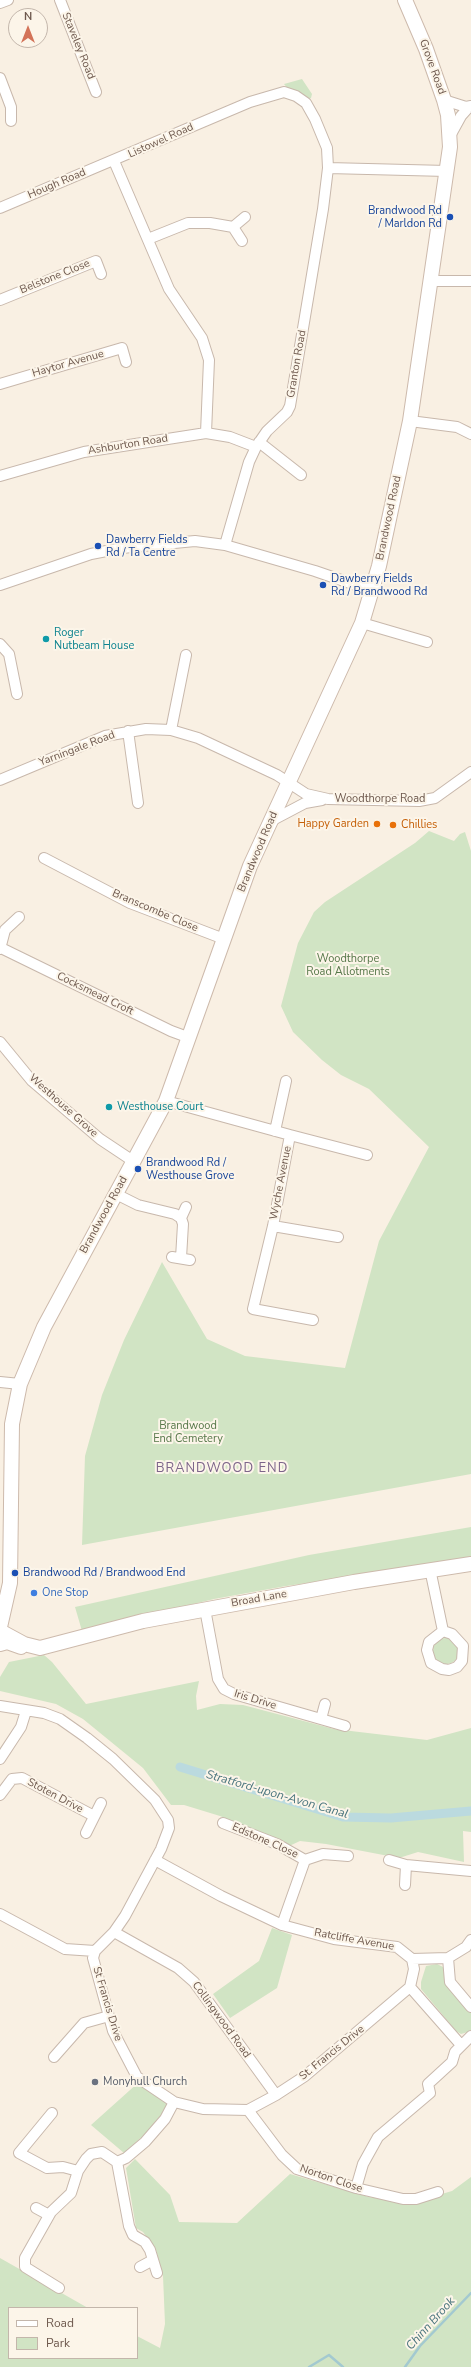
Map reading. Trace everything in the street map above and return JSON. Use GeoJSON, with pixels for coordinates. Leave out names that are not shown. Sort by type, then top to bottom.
{"type":"FeatureCollection","features":[{"type":"Feature","properties":{"kind":"street"},"geometry":{"type":"LineString","coordinates":[[0,3],[8,0]]}},
{"type":"Feature","properties":{"kind":"street","name":"Staveley Road"},"geometry":{"type":"LineString","coordinates":[[60,0],[96,92]]}},
{"type":"Feature","properties":{"kind":"street","name":"Grove Road"},"geometry":{"type":"LineString","coordinates":[[405,0],[426,49],[444,100],[450,136]]}},
{"type":"Feature","properties":{"kind":"street"},"geometry":{"type":"LineString","coordinates":[[0,78],[11,107],[11,121]]}},
{"type":"Feature","properties":{"kind":"street","name":"Listowel Road"},"geometry":{"type":"LineString","coordinates":[[206,433],[209,360],[202,338],[169,289],[114,161],[250,102],[284,92],[302,99],[315,119],[327,148],[328,168]]}},
{"type":"Feature","properties":{"kind":"street"},"geometry":{"type":"LineString","coordinates":[[444,100],[470,107],[462,116],[450,136]]}},
{"type":"Feature","properties":{"kind":"street","name":"Brandwood Road"},"geometry":{"type":"LineString","coordinates":[[1,1624],[10,1583],[9,1546],[12,1424],[20,1384],[44,1327],[166,1101],[190,1038],[250,866],[362,623],[372,591],[410,421],[432,281],[447,171],[450,136]]}},
{"type":"Feature","properties":{"kind":"street","name":"Hough Road"},"geometry":{"type":"LineString","coordinates":[[0,208],[114,161]]}},
{"type":"Feature","properties":{"kind":"street"},"geometry":{"type":"LineString","coordinates":[[328,168],[447,171]]}},
{"type":"Feature","properties":{"kind":"street","name":"Granton Road"},"geometry":{"type":"LineString","coordinates":[[225,545],[250,462],[258,444],[290,406],[323,209],[328,168]]}},
{"type":"Feature","properties":{"kind":"street"},"geometry":{"type":"LineString","coordinates":[[148,239],[188,223],[210,222],[233,226],[245,217]]}},
{"type":"Feature","properties":{"kind":"street"},"geometry":{"type":"LineString","coordinates":[[233,226],[242,241]]}},
{"type":"Feature","properties":{"kind":"street","name":"Belstone Close"},"geometry":{"type":"LineString","coordinates":[[0,300],[96,260],[102,274]]}},
{"type":"Feature","properties":{"kind":"street"},"geometry":{"type":"LineString","coordinates":[[432,281],[471,281]]}},
{"type":"Feature","properties":{"kind":"street","name":"Haytor Avenue"},"geometry":{"type":"LineString","coordinates":[[0,384],[122,348],[126,362]]}},
{"type":"Feature","properties":{"kind":"street"},"geometry":{"type":"LineString","coordinates":[[410,421],[457,427],[471,434]]}},
{"type":"Feature","properties":{"kind":"street","name":"Ashburton Road"},"geometry":{"type":"LineString","coordinates":[[0,476],[84,452],[206,433],[258,444],[301,475]]}},
{"type":"Feature","properties":{"kind":"street"},"geometry":{"type":"LineString","coordinates":[[0,585],[65,562],[122,548],[195,541],[225,545],[315,570],[372,591]]}},
{"type":"Feature","properties":{"kind":"street"},"geometry":{"type":"LineString","coordinates":[[362,623],[427,642]]}},
{"type":"Feature","properties":{"kind":"street"},"geometry":{"type":"LineString","coordinates":[[0,644],[9,654],[17,694]]}},
{"type":"Feature","properties":{"kind":"street"},"geometry":{"type":"LineString","coordinates":[[171,730],[186,655]]}},
{"type":"Feature","properties":{"kind":"street","name":"Yarningale Road"},"geometry":{"type":"LineString","coordinates":[[0,780],[105,736],[128,731],[171,730],[205,741],[277,775],[289,784]]}},
{"type":"Feature","properties":{"kind":"street"},"geometry":{"type":"LineString","coordinates":[[128,731],[138,803]]}},
{"type":"Feature","properties":{"kind":"street","name":"Woodthorpe Road"},"geometry":{"type":"LineString","coordinates":[[269,822],[305,802],[328,799],[419,801],[435,798],[471,772]]}},
{"type":"Feature","properties":{"kind":"street","name":"Woodthorpe Road"},"geometry":{"type":"LineString","coordinates":[[289,784],[306,794],[328,799]]}},
{"type":"Feature","properties":{"kind":"street","name":"Branscombe Close"},"geometry":{"type":"LineString","coordinates":[[44,858],[130,903],[224,939]]}},
{"type":"Feature","properties":{"kind":"street","name":"Cocksmead Croft"},"geometry":{"type":"LineString","coordinates":[[19,917],[6,930],[0,949],[171,1032],[190,1038]]}},
{"type":"Feature","properties":{"kind":"street","name":"Westhouse Grove"},"geometry":{"type":"LineString","coordinates":[[0,1042],[32,1081],[53,1100],[100,1139],[133,1161]]}},
{"type":"Feature","properties":{"kind":"street"},"geometry":{"type":"LineString","coordinates":[[275,1131],[286,1081]]}},
{"type":"Feature","properties":{"kind":"street","name":"Wyche Avenue"},"geometry":{"type":"LineString","coordinates":[[166,1101],[290,1135],[273,1226],[253,1309],[313,1320]]}},
{"type":"Feature","properties":{"kind":"street"},"geometry":{"type":"LineString","coordinates":[[290,1135],[367,1155]]}},
{"type":"Feature","properties":{"kind":"street"},"geometry":{"type":"LineString","coordinates":[[116,1194],[138,1205],[175,1214],[181,1218],[183,1224],[181,1258]]}},
{"type":"Feature","properties":{"kind":"street"},"geometry":{"type":"LineString","coordinates":[[181,1218],[186,1207]]}},
{"type":"Feature","properties":{"kind":"street"},"geometry":{"type":"LineString","coordinates":[[273,1226],[338,1237]]}},
{"type":"Feature","properties":{"kind":"street"},"geometry":{"type":"LineString","coordinates":[[0,1382],[20,1384]]}},
{"type":"Feature","properties":{"kind":"street","name":"Brandwood Road"},"geometry":{"type":"LineString","coordinates":[[0,1589],[9,1546]]}},
{"type":"Feature","properties":{"kind":"street","name":"Broad Lane"},"geometry":{"type":"LineString","coordinates":[[0,1644],[7,1642],[25,1648],[51,1646],[143,1621],[430,1569],[471,1564]]}},
{"type":"Feature","properties":{"kind":"street"},"geometry":{"type":"LineString","coordinates":[[430,1569],[443,1631]]}},
{"type":"Feature","properties":{"kind":"street","name":"Iris Drive"},"geometry":{"type":"LineString","coordinates":[[205,1609],[218,1679],[224,1689],[234,1694],[344,1726]]}},
{"type":"Feature","properties":{"kind":"street"},"geometry":{"type":"LineString","coordinates":[[1,1624],[33,1648]]}},
{"type":"Feature","properties":{"kind":"street","name":"Broad Lane"},"geometry":{"type":"LineString","coordinates":[[1,1624],[35,1643],[51,1646]]}},
{"type":"Feature","properties":{"kind":"street"},"geometry":{"type":"LineString","coordinates":[[321,1719],[325,1704]]}},
{"type":"Feature","properties":{"kind":"street"},"geometry":{"type":"LineString","coordinates":[[0,1706],[26,1711],[44,1712],[60,1718],[113,1759],[155,1800],[168,1820],[169,1828],[155,1860],[125,1916],[114,1932],[95,1951],[65,1949],[0,1914]]}},
{"type":"Feature","properties":{"kind":"street"},"geometry":{"type":"LineString","coordinates":[[0,1759],[21,1727],[26,1711]]}},
{"type":"Feature","properties":{"kind":"street","name":"Stoten Drive"},"geometry":{"type":"LineString","coordinates":[[0,1795],[12,1779],[22,1778],[94,1816]]}},
{"type":"Feature","properties":{"kind":"street","name":"Stoten Drive"},"geometry":{"type":"LineString","coordinates":[[86,1833],[101,1803]]}},
{"type":"Feature","properties":{"kind":"street","name":"Edstone Close"},"geometry":{"type":"LineString","coordinates":[[224,1823],[276,1844],[305,1860],[322,1854],[348,1856]]}},
{"type":"Feature","properties":{"kind":"street","name":"Ratcliffe Avenue"},"geometry":{"type":"LineString","coordinates":[[155,1860],[221,1896],[282,1925],[334,1939],[397,1947],[412,1959]]}},
{"type":"Feature","properties":{"kind":"street","name":"Edstone Close"},"geometry":{"type":"LineString","coordinates":[[282,1925],[305,1860]]}},
{"type":"Feature","properties":{"kind":"street"},"geometry":{"type":"LineString","coordinates":[[389,1860],[406,1865],[471,1870]]}},
{"type":"Feature","properties":{"kind":"street"},"geometry":{"type":"LineString","coordinates":[[405,1885],[406,1865]]}},
{"type":"Feature","properties":{"kind":"street","name":"Collingwood Road"},"geometry":{"type":"LineString","coordinates":[[114,1932],[178,1968],[194,1982],[276,2095]]}},
{"type":"Feature","properties":{"kind":"street"},"geometry":{"type":"LineString","coordinates":[[461,2045],[410,1987],[414,1969],[412,1959],[448,1958],[466,1947],[471,1940]]}},
{"type":"Feature","properties":{"kind":"street","name":"St Francis Drive"},"geometry":{"type":"LineString","coordinates":[[95,1951],[93,1958],[115,2037],[137,2077],[174,2102],[203,2109],[248,2110]]}},
{"type":"Feature","properties":{"kind":"street"},"geometry":{"type":"LineString","coordinates":[[448,1958],[450,1982],[471,2007]]}},
{"type":"Feature","properties":{"kind":"street","name":"St. Francis Drive"},"geometry":{"type":"LineString","coordinates":[[248,2110],[276,2095],[304,2076],[410,1987]]}},
{"type":"Feature","properties":{"kind":"street"},"geometry":{"type":"LineString","coordinates":[[54,2057],[84,2023],[109,2016]]}},
{"type":"Feature","properties":{"kind":"street"},"geometry":{"type":"LineString","coordinates":[[356,2188],[363,2164],[378,2136],[430,2093],[428,2084],[452,2062],[455,2052],[471,2036]]}},
{"type":"Feature","properties":{"kind":"street"},"geometry":{"type":"LineString","coordinates":[[121,2160],[165,2119],[174,2102]]}},
{"type":"Feature","properties":{"kind":"street","name":"Norton Close"},"geometry":{"type":"LineString","coordinates":[[248,2110],[282,2155],[296,2169],[356,2188],[404,2199],[416,2199],[438,2192]]}},
{"type":"Feature","properties":{"kind":"street"},"geometry":{"type":"LineString","coordinates":[[52,2113],[19,2153],[47,2168],[63,2167],[78,2171]]}},
{"type":"Feature","properties":{"kind":"street"},"geometry":{"type":"LineString","coordinates":[[59,2288],[25,2267],[25,2258],[49,2215],[71,2194],[78,2171],[86,2159],[96,2153],[102,2152],[121,2160]]}},
{"type":"Feature","properties":{"kind":"street"},"geometry":{"type":"LineString","coordinates":[[121,2160],[129,2226],[133,2234],[145,2242],[154,2260],[157,2273]]}},
{"type":"Feature","properties":{"kind":"street"},"geometry":{"type":"LineString","coordinates":[[36,2208],[49,2215]]}},
{"type":"Feature","properties":{"kind":"street"},"geometry":{"type":"LineString","coordinates":[[140,2267],[154,2260]]}},
{"type":"Feature","properties":{"kind":"green space"},"geometry":{"type":"Polygon","coordinates":[[[302,79],[312,94],[311,98],[307,100],[288,89],[284,84],[302,79]]]}},
{"type":"Feature","properties":{"kind":"green space","name":"Brandwood End Cemetery"},"geometry":{"type":"Polygon","coordinates":[[[429,831],[454,841],[460,834],[465,832],[471,851],[471,1474],[82,1545],[85,1456],[102,1395],[124,1340],[162,1262],[207,1339],[245,1356],[345,1368],[379,1241],[429,1147],[369,1089],[341,1075],[322,1060],[293,1032],[281,1006],[298,943],[314,912],[325,902],[415,843],[429,831]]]}},
{"type":"Feature","properties":{"kind":"green space"},"geometry":{"type":"Polygon","coordinates":[[[471,1527],[471,1560],[286,1586],[214,1599],[82,1631],[75,1607],[309,1555],[471,1527]]]}},
{"type":"Feature","properties":{"kind":"green space"},"geometry":{"type":"Polygon","coordinates":[[[446,1638],[456,1641],[459,1651],[456,1661],[446,1664],[436,1661],[433,1651],[436,1641],[446,1638]]]}},
{"type":"Feature","properties":{"kind":"green space"},"geometry":{"type":"Polygon","coordinates":[[[44,1655],[52,1662],[86,1704],[199,1681],[196,1696],[197,1710],[220,1704],[243,1705],[334,1729],[427,1740],[471,1728],[471,1832],[463,1831],[464,1862],[418,1852],[399,1858],[326,1844],[300,1841],[287,1847],[259,1832],[220,1816],[184,1805],[171,1805],[143,1768],[83,1719],[56,1704],[0,1691],[0,1677],[9,1662],[44,1655]]]}},
{"type":"Feature","properties":{"kind":"green space"},"geometry":{"type":"Polygon","coordinates":[[[272,1928],[292,1935],[277,1988],[230,2018],[213,1994],[259,1961],[272,1928]]]}},
{"type":"Feature","properties":{"kind":"green space"},"geometry":{"type":"Polygon","coordinates":[[[437,1964],[443,1967],[449,1987],[471,2013],[471,2030],[468,2032],[461,2034],[456,2031],[421,1989],[421,1982],[426,1966],[437,1964]]]}},
{"type":"Feature","properties":{"kind":"green space"},"geometry":{"type":"Polygon","coordinates":[[[139,2082],[166,2101],[166,2109],[156,2124],[124,2153],[91,2125],[139,2082]]]}},
{"type":"Feature","properties":{"kind":"green space"},"geometry":{"type":"Polygon","coordinates":[[[135,2159],[170,2195],[179,2222],[237,2223],[290,2174],[369,2197],[411,2203],[452,2191],[471,2177],[471,2367],[0,2367],[0,2258],[86,2307],[8,2307],[8,2359],[138,2359],[138,2337],[160,2348],[165,2324],[163,2276],[156,2250],[143,2232],[136,2228],[126,2168],[135,2159]]]}},
{"type":"Feature","properties":{"kind":"waterway","name":"Stratford-upon-Avon Canal"},"geometry":{"type":"LineString","coordinates":[[180,1767],[343,1817],[391,1818],[471,1811]]}},
{"type":"Feature","properties":{"kind":"waterway","name":"Chinn Brook"},"geometry":{"type":"LineString","coordinates":[[405,2367],[420,2346],[471,2293]]}},
{"type":"Feature","properties":{"kind":"waterway","name":"Chinn Brook"},"geometry":{"type":"LineString","coordinates":[[309,2367],[329,2355],[343,2367]]}},
{"type":"Feature","properties":{"kind":"place","name":"Brandwood Rd / Marldon Rd"},"geometry":{"type":"Point","coordinates":[450,217]}},
{"type":"Feature","properties":{"kind":"place","name":"Dawberry Fields Rd / Ta Centre"},"geometry":{"type":"Point","coordinates":[98,546]}},
{"type":"Feature","properties":{"kind":"place","name":"Dawberry Fields Rd / Brandwood Rd"},"geometry":{"type":"Point","coordinates":[323,585]}},
{"type":"Feature","properties":{"kind":"place","name":"Roger Nutbeam House"},"geometry":{"type":"Point","coordinates":[46,639]}},
{"type":"Feature","properties":{"kind":"place","name":"Happy Garden"},"geometry":{"type":"Point","coordinates":[377,824]}},
{"type":"Feature","properties":{"kind":"place","name":"Chillies"},"geometry":{"type":"Point","coordinates":[393,825]}},
{"type":"Feature","properties":{"kind":"place","name":"Westhouse Court"},"geometry":{"type":"Point","coordinates":[109,1107]}},
{"type":"Feature","properties":{"kind":"place","name":"Brandwood Rd / Westhouse Grove"},"geometry":{"type":"Point","coordinates":[138,1169]}},
{"type":"Feature","properties":{"kind":"place","name":"Brandwood Rd / Brandwood End"},"geometry":{"type":"Point","coordinates":[15,1573]}},
{"type":"Feature","properties":{"kind":"place","name":"One Stop"},"geometry":{"type":"Point","coordinates":[34,1593]}},
{"type":"Feature","properties":{"kind":"place","name":"Monyhull Church"},"geometry":{"type":"Point","coordinates":[95,2082]}},
{"type":"Feature","properties":{"kind":"district","name":"BRANDWOOD END"},"geometry":{"type":"Point","coordinates":[222,1469]}},
{"type":"Feature","properties":{"kind":"park label","name":"Woodthorpe Road Allotments"},"geometry":{"type":"Point","coordinates":[348,965]}}]}
